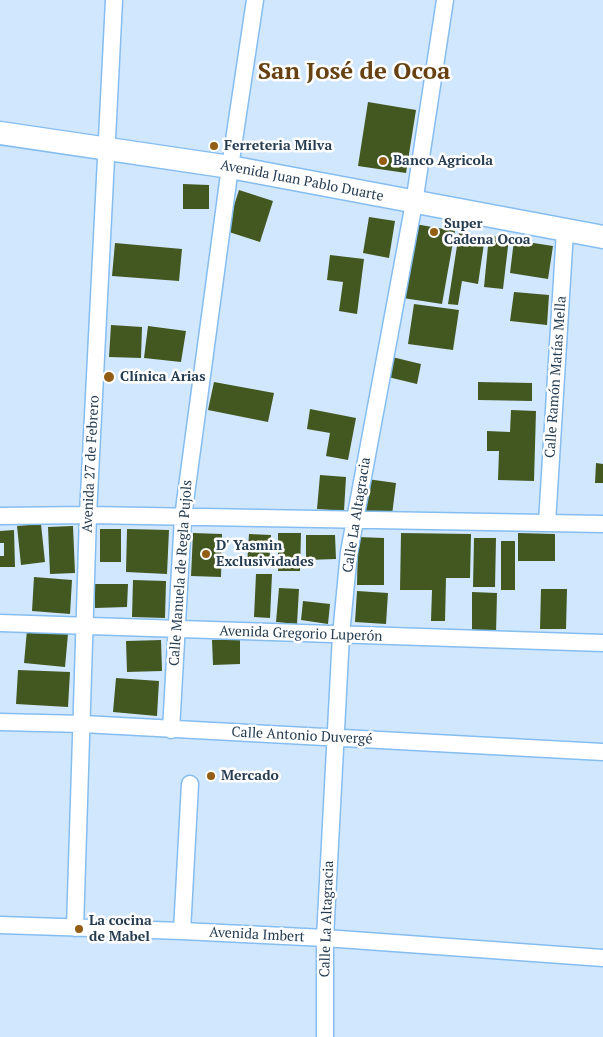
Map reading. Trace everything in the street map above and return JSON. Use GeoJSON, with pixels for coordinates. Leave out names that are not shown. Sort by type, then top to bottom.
{"type":"FeatureCollection","features":[{"type":"Feature","properties":{"kind":"main road","name":"Avenida Juan Pablo Duarte"},"geometry":{"type":"LineString","coordinates":[[0,133],[230,167],[603,237]]}},
{"type":"Feature","properties":{"kind":"street","name":"Avenida 27 de Febrero"},"geometry":{"type":"LineString","coordinates":[[75,928],[83,724],[88,515],[114,0]]}},
{"type":"Feature","properties":{"kind":"street","name":"Calle Manuela de Regla Pujols"},"geometry":{"type":"LineString","coordinates":[[171,730],[183,517],[230,167],[255,0]]}},
{"type":"Feature","properties":{"kind":"street","name":"Calle La Altagracia"},"geometry":{"type":"LineString","coordinates":[[325,1037],[325,938],[341,635],[354,519],[414,203],[445,0]]}},
{"type":"Feature","properties":{"kind":"street","name":"Calle Ramón Matías Mella"},"geometry":{"type":"LineString","coordinates":[[546,523],[565,231]]}},
{"type":"Feature","properties":{"kind":"street"},"geometry":{"type":"LineString","coordinates":[[0,516],[88,515],[603,524]]}},
{"type":"Feature","properties":{"kind":"street","name":"Avenida Gregorio Luperón"},"geometry":{"type":"LineString","coordinates":[[0,623],[603,643]]}},
{"type":"Feature","properties":{"kind":"street","name":"Calle Antonio Duvergé"},"geometry":{"type":"LineString","coordinates":[[0,722],[83,724],[603,752]]}},
{"type":"Feature","properties":{"kind":"street"},"geometry":{"type":"LineString","coordinates":[[182,931],[190,784]]}},
{"type":"Feature","properties":{"kind":"street","name":"Avenida Imbert"},"geometry":{"type":"LineString","coordinates":[[0,925],[325,938],[603,958]]}},
{"type":"Feature","properties":{"kind":"building"},"geometry":{"type":"Polygon","coordinates":[[[368,102],[416,110],[406,173],[358,166],[368,102]]]}},
{"type":"Feature","properties":{"kind":"building"},"geometry":{"type":"Polygon","coordinates":[[[183,184],[209,185],[209,209],[183,209],[183,184]]]}},
{"type":"Feature","properties":{"kind":"building"},"geometry":{"type":"Polygon","coordinates":[[[239,190],[273,201],[260,242],[226,231],[239,190]]]}},
{"type":"Feature","properties":{"kind":"building"},"geometry":{"type":"Polygon","coordinates":[[[369,217],[395,221],[389,258],[363,253],[369,217]]]}},
{"type":"Feature","properties":{"kind":"building"},"geometry":{"type":"Polygon","coordinates":[[[415,224],[455,231],[442,304],[403,298],[415,224]]]}},
{"type":"Feature","properties":{"kind":"building"},"geometry":{"type":"Polygon","coordinates":[[[459,233],[485,237],[478,284],[462,281],[458,305],[448,304],[459,233]]]}},
{"type":"Feature","properties":{"kind":"building"},"geometry":{"type":"Polygon","coordinates":[[[489,236],[509,238],[503,289],[484,287],[489,236]]]}},
{"type":"Feature","properties":{"kind":"building"},"geometry":{"type":"Polygon","coordinates":[[[514,240],[553,246],[548,279],[510,273],[514,240]]]}},
{"type":"Feature","properties":{"kind":"building"},"geometry":{"type":"Polygon","coordinates":[[[115,243],[182,249],[179,281],[112,276],[115,243]]]}},
{"type":"Feature","properties":{"kind":"building"},"geometry":{"type":"Polygon","coordinates":[[[330,255],[364,259],[357,314],[339,311],[343,282],[327,280],[330,255]]]}},
{"type":"Feature","properties":{"kind":"building"},"geometry":{"type":"Polygon","coordinates":[[[514,292],[549,295],[547,325],[510,321],[514,292]]]}},
{"type":"Feature","properties":{"kind":"building"},"geometry":{"type":"Polygon","coordinates":[[[414,304],[459,310],[453,350],[408,344],[414,304]]]}},
{"type":"Feature","properties":{"kind":"building"},"geometry":{"type":"Polygon","coordinates":[[[111,325],[142,327],[141,358],[109,357],[111,325]]]}},
{"type":"Feature","properties":{"kind":"building"},"geometry":{"type":"Polygon","coordinates":[[[148,326],[186,331],[181,362],[144,358],[148,326]]]}},
{"type":"Feature","properties":{"kind":"building"},"geometry":{"type":"Polygon","coordinates":[[[392,357],[421,364],[417,384],[388,377],[392,357]]]}},
{"type":"Feature","properties":{"kind":"building"},"geometry":{"type":"Polygon","coordinates":[[[214,382],[274,393],[268,422],[208,410],[214,382]]]}},
{"type":"Feature","properties":{"kind":"building"},"geometry":{"type":"Polygon","coordinates":[[[478,382],[532,383],[532,401],[478,400],[478,382]]]}},
{"type":"Feature","properties":{"kind":"building"},"geometry":{"type":"Polygon","coordinates":[[[310,409],[356,418],[348,460],[326,456],[330,433],[307,429],[310,409]]]}},
{"type":"Feature","properties":{"kind":"building"},"geometry":{"type":"Polygon","coordinates":[[[511,410],[536,411],[534,481],[498,480],[499,451],[487,451],[487,431],[510,432],[511,410]]]}},
{"type":"Feature","properties":{"kind":"building"},"geometry":{"type":"Polygon","coordinates":[[[596,463],[603,464],[603,483],[595,483],[596,463]]]}},
{"type":"Feature","properties":{"kind":"building"},"geometry":{"type":"Polygon","coordinates":[[[320,475],[346,477],[344,511],[317,509],[320,475]]]}},
{"type":"Feature","properties":{"kind":"building"},"geometry":{"type":"Polygon","coordinates":[[[367,479],[396,483],[392,515],[363,511],[367,479]]]}},
{"type":"Feature","properties":{"kind":"building"},"geometry":{"type":"Polygon","coordinates":[[[41,524],[45,562],[21,565],[17,526],[41,524]]]}},
{"type":"Feature","properties":{"kind":"building"},"geometry":{"type":"Polygon","coordinates":[[[73,526],[75,573],[50,574],[48,527],[73,526]]]}},
{"type":"Feature","properties":{"kind":"building"},"geometry":{"type":"Polygon","coordinates":[[[100,529],[121,529],[121,562],[100,562],[100,529]]]}},
{"type":"Feature","properties":{"kind":"building"},"geometry":{"type":"Polygon","coordinates":[[[127,529],[169,530],[167,574],[126,572],[127,529]]]}},
{"type":"Feature","properties":{"kind":"building"},"geometry":{"type":"Polygon","coordinates":[[[14,530],[15,567],[0,567],[0,556],[4,556],[4,543],[0,543],[0,531],[14,530]]]}},
{"type":"Feature","properties":{"kind":"building"},"geometry":{"type":"Polygon","coordinates":[[[193,533],[222,534],[221,577],[191,576],[193,533]]]}},
{"type":"Feature","properties":{"kind":"building"},"geometry":{"type":"Polygon","coordinates":[[[278,533],[301,533],[300,571],[278,571],[278,533]]]}},
{"type":"Feature","properties":{"kind":"building"},"geometry":{"type":"Polygon","coordinates":[[[401,533],[471,534],[470,578],[446,578],[445,621],[431,621],[432,590],[400,590],[401,533]]]}},
{"type":"Feature","properties":{"kind":"building"},"geometry":{"type":"Polygon","coordinates":[[[518,533],[555,534],[555,561],[518,561],[518,533]]]}},
{"type":"Feature","properties":{"kind":"building"},"geometry":{"type":"Polygon","coordinates":[[[249,534],[271,535],[269,567],[247,565],[249,534]]]}},
{"type":"Feature","properties":{"kind":"building"},"geometry":{"type":"Polygon","coordinates":[[[306,535],[335,535],[336,559],[306,560],[306,535]]]}},
{"type":"Feature","properties":{"kind":"building"},"geometry":{"type":"Polygon","coordinates":[[[358,537],[384,538],[384,585],[357,585],[358,537]]]}},
{"type":"Feature","properties":{"kind":"building"},"geometry":{"type":"Polygon","coordinates":[[[474,538],[496,538],[495,587],[473,587],[474,538]]]}},
{"type":"Feature","properties":{"kind":"building"},"geometry":{"type":"Polygon","coordinates":[[[501,541],[515,541],[515,590],[501,590],[501,541]]]}},
{"type":"Feature","properties":{"kind":"building"},"geometry":{"type":"Polygon","coordinates":[[[256,574],[272,574],[270,618],[254,617],[256,574]]]}},
{"type":"Feature","properties":{"kind":"building"},"geometry":{"type":"Polygon","coordinates":[[[34,577],[72,580],[70,614],[32,611],[34,577]]]}},
{"type":"Feature","properties":{"kind":"building"},"geometry":{"type":"Polygon","coordinates":[[[133,580],[166,581],[165,618],[132,617],[133,580]]]}},
{"type":"Feature","properties":{"kind":"building"},"geometry":{"type":"Polygon","coordinates":[[[95,584],[128,584],[127,607],[95,608],[95,584]]]}},
{"type":"Feature","properties":{"kind":"building"},"geometry":{"type":"Polygon","coordinates":[[[279,588],[299,589],[297,624],[276,622],[279,588]]]}},
{"type":"Feature","properties":{"kind":"building"},"geometry":{"type":"Polygon","coordinates":[[[541,589],[567,589],[566,629],[540,629],[541,589]]]}},
{"type":"Feature","properties":{"kind":"building"},"geometry":{"type":"Polygon","coordinates":[[[357,591],[388,593],[386,624],[355,622],[357,591]]]}},
{"type":"Feature","properties":{"kind":"building"},"geometry":{"type":"Polygon","coordinates":[[[472,592],[497,593],[496,634],[472,633],[472,592]]]}},
{"type":"Feature","properties":{"kind":"building"},"geometry":{"type":"Polygon","coordinates":[[[303,601],[330,604],[328,624],[301,620],[303,601]]]}},
{"type":"Feature","properties":{"kind":"building"},"geometry":{"type":"Polygon","coordinates":[[[27,630],[68,634],[65,667],[24,663],[27,630]]]}},
{"type":"Feature","properties":{"kind":"building"},"geometry":{"type":"Polygon","coordinates":[[[240,639],[240,664],[213,665],[212,640],[240,639]]]}},
{"type":"Feature","properties":{"kind":"building"},"geometry":{"type":"Polygon","coordinates":[[[161,640],[162,671],[127,672],[126,641],[161,640]]]}},
{"type":"Feature","properties":{"kind":"building"},"geometry":{"type":"Polygon","coordinates":[[[18,670],[70,672],[68,707],[16,704],[18,670]]]}},
{"type":"Feature","properties":{"kind":"building"},"geometry":{"type":"Polygon","coordinates":[[[116,678],[159,681],[157,716],[113,712],[116,678]]]}},
{"type":"Feature","properties":{"kind":"place","name":"Ferreteria Milva"},"geometry":{"type":"Point","coordinates":[214,146]}},
{"type":"Feature","properties":{"kind":"place","name":"Banco Agricola"},"geometry":{"type":"Point","coordinates":[383,161]}},
{"type":"Feature","properties":{"kind":"place","name":"Super Cadena Ocoa"},"geometry":{"type":"Point","coordinates":[434,232]}},
{"type":"Feature","properties":{"kind":"place","name":"Clínica Arias"},"geometry":{"type":"Point","coordinates":[109,377]}},
{"type":"Feature","properties":{"kind":"place","name":"D' Yasmin Exclusividades"},"geometry":{"type":"Point","coordinates":[206,554]}},
{"type":"Feature","properties":{"kind":"place","name":"Mercado"},"geometry":{"type":"Point","coordinates":[211,776]}},
{"type":"Feature","properties":{"kind":"place","name":"La cocina de Mabel"},"geometry":{"type":"Point","coordinates":[79,929]}},
{"type":"Feature","properties":{"kind":"district","name":"San José de Ocoa"},"geometry":{"type":"Point","coordinates":[354,72]}}]}
